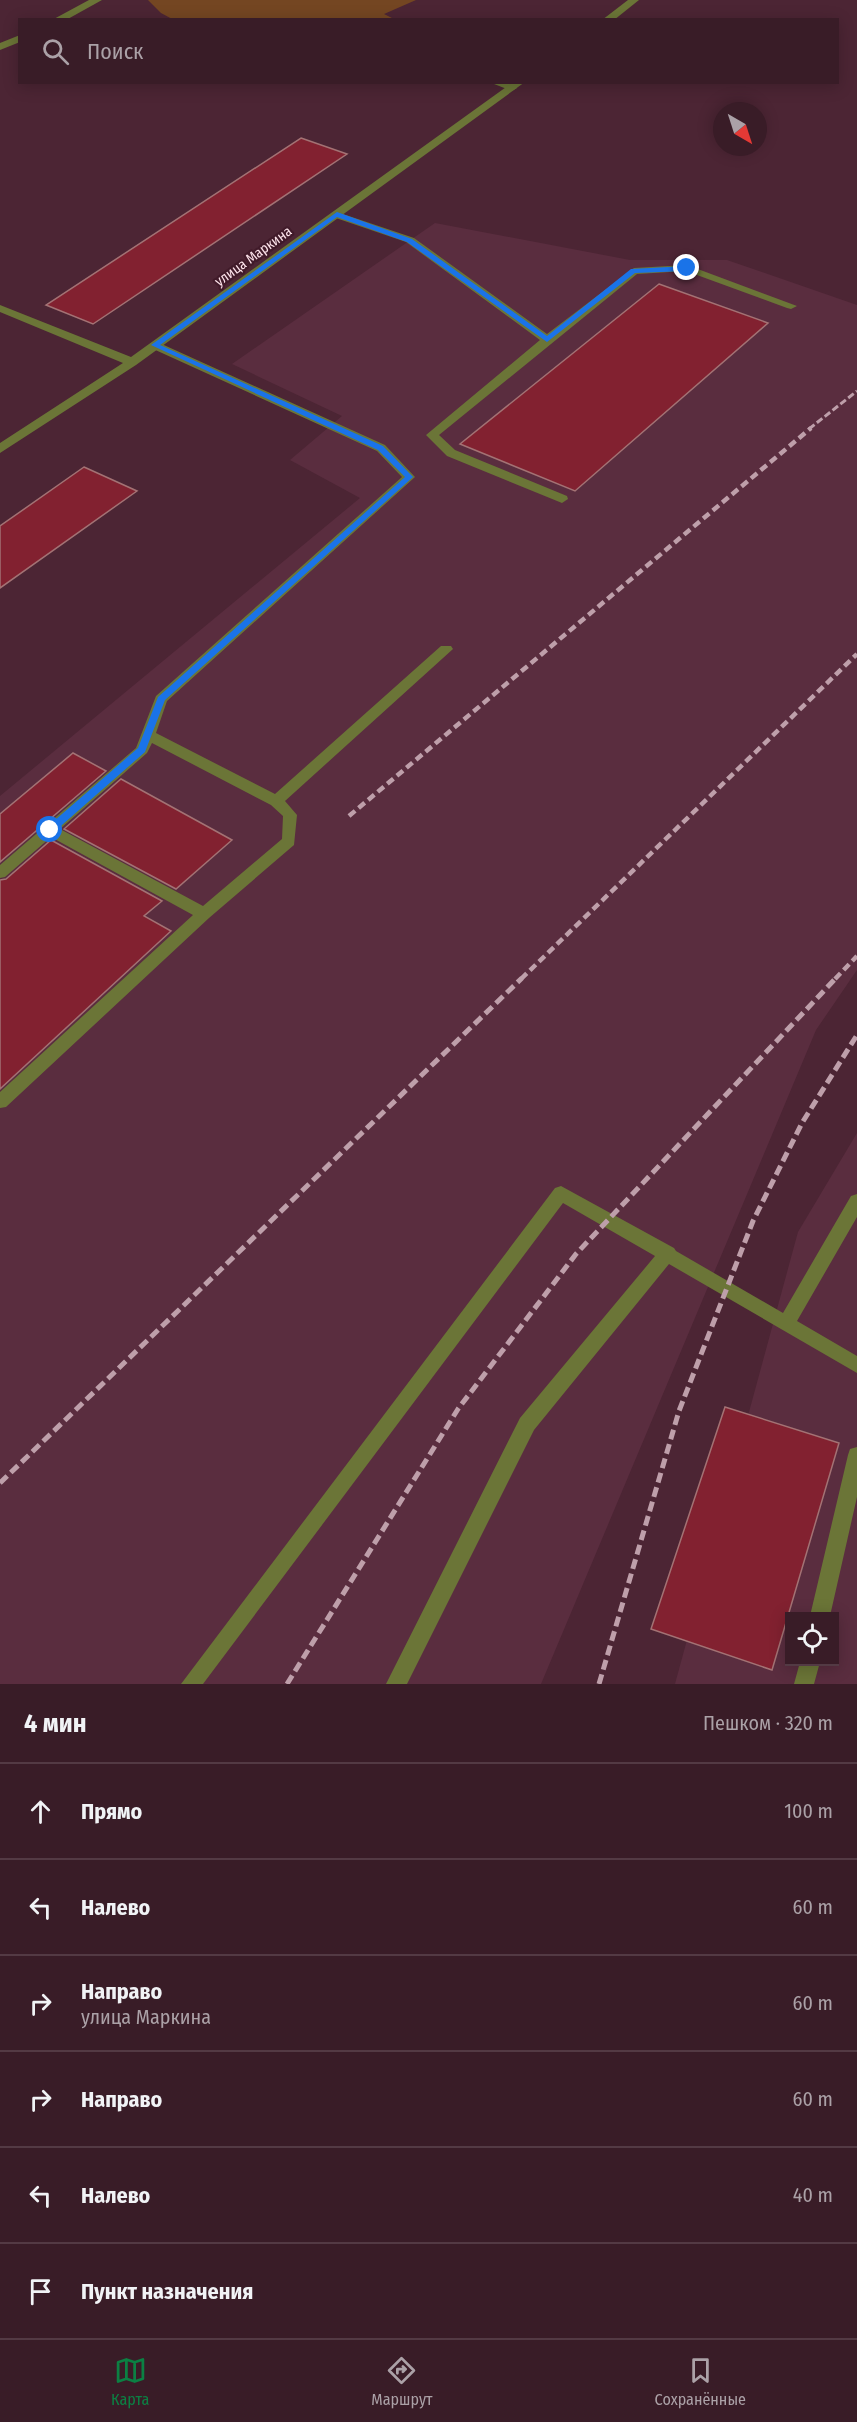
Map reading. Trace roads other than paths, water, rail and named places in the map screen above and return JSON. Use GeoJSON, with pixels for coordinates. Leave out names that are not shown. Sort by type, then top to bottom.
{"type":"FeatureCollection","features":[{"type":"Feature","properties":{"kind":"street"},"geometry":{"type":"LineString","coordinates":[[61,18],[97,0]]}},
{"type":"Feature","properties":{"kind":"street"},"geometry":{"type":"LineString","coordinates":[[610,18],[634,0]]}},
{"type":"Feature","properties":{"kind":"street"},"geometry":{"type":"LineString","coordinates":[[0,47],[18,39]]}},
{"type":"Feature","properties":{"kind":"street","name":"улица Маркина"},"geometry":{"type":"LineString","coordinates":[[0,449],[132,362],[516,85]]}},
{"type":"Feature","properties":{"kind":"street"},"geometry":{"type":"LineString","coordinates":[[337,214],[410,240],[547,340]]}},
{"type":"Feature","properties":{"kind":"street"},"geometry":{"type":"LineString","coordinates":[[562,499],[451,453],[432,435],[634,271],[687,268],[791,306]]}},
{"type":"Feature","properties":{"kind":"street"},"geometry":{"type":"LineString","coordinates":[[0,308],[132,362]]}},
{"type":"Feature","properties":{"kind":"street"},"geometry":{"type":"LineString","coordinates":[[0,873],[142,750],[161,699],[409,477],[381,448],[155,345]]}},
{"type":"Feature","properties":{"kind":"street"},"geometry":{"type":"LineString","coordinates":[[276,801],[446,649]]}},
{"type":"Feature","properties":{"kind":"street"},"geometry":{"type":"LineString","coordinates":[[0,1102],[204,914],[290,841],[290,815],[276,801],[148,735]]}},
{"type":"Feature","properties":{"kind":"street"},"geometry":{"type":"LineString","coordinates":[[50,830],[204,914]]}},
{"type":"Feature","properties":{"kind":"street"},"geometry":{"type":"LineString","coordinates":[[191,1684],[561,1192],[857,1365]]}},
{"type":"Feature","properties":{"kind":"street"},"geometry":{"type":"LineString","coordinates":[[786,1323],[857,1201]]}},
{"type":"Feature","properties":{"kind":"street"},"geometry":{"type":"LineString","coordinates":[[396,1684],[527,1424],[668,1253]]}},
{"type":"Feature","properties":{"kind":"street"},"geometry":{"type":"LineString","coordinates":[[821,1612],[857,1455]]}},
{"type":"Feature","properties":{"kind":"street"},"geometry":{"type":"LineString","coordinates":[[804,1684],[809,1666]]}},
{"type":"Feature","properties":{"kind":"railway"},"geometry":{"type":"LineString","coordinates":[[809,429],[857,391]]}},
{"type":"Feature","properties":{"kind":"railway"},"geometry":{"type":"LineString","coordinates":[[349,816],[811,428]]}},
{"type":"Feature","properties":{"kind":"railway"},"geometry":{"type":"LineString","coordinates":[[521,979],[857,654]]}},
{"type":"Feature","properties":{"kind":"railway"},"geometry":{"type":"LineString","coordinates":[[835,979],[857,956]]}},
{"type":"Feature","properties":{"kind":"railway"},"geometry":{"type":"LineString","coordinates":[[0,1483],[522,978]]}},
{"type":"Feature","properties":{"kind":"railway"},"geometry":{"type":"LineString","coordinates":[[287,1684],[458,1409],[576,1254],[836,978]]}},
{"type":"Feature","properties":{"kind":"railway"},"geometry":{"type":"LineString","coordinates":[[599,1684],[679,1411],[753,1221],[802,1123],[857,1035]]}}]}
